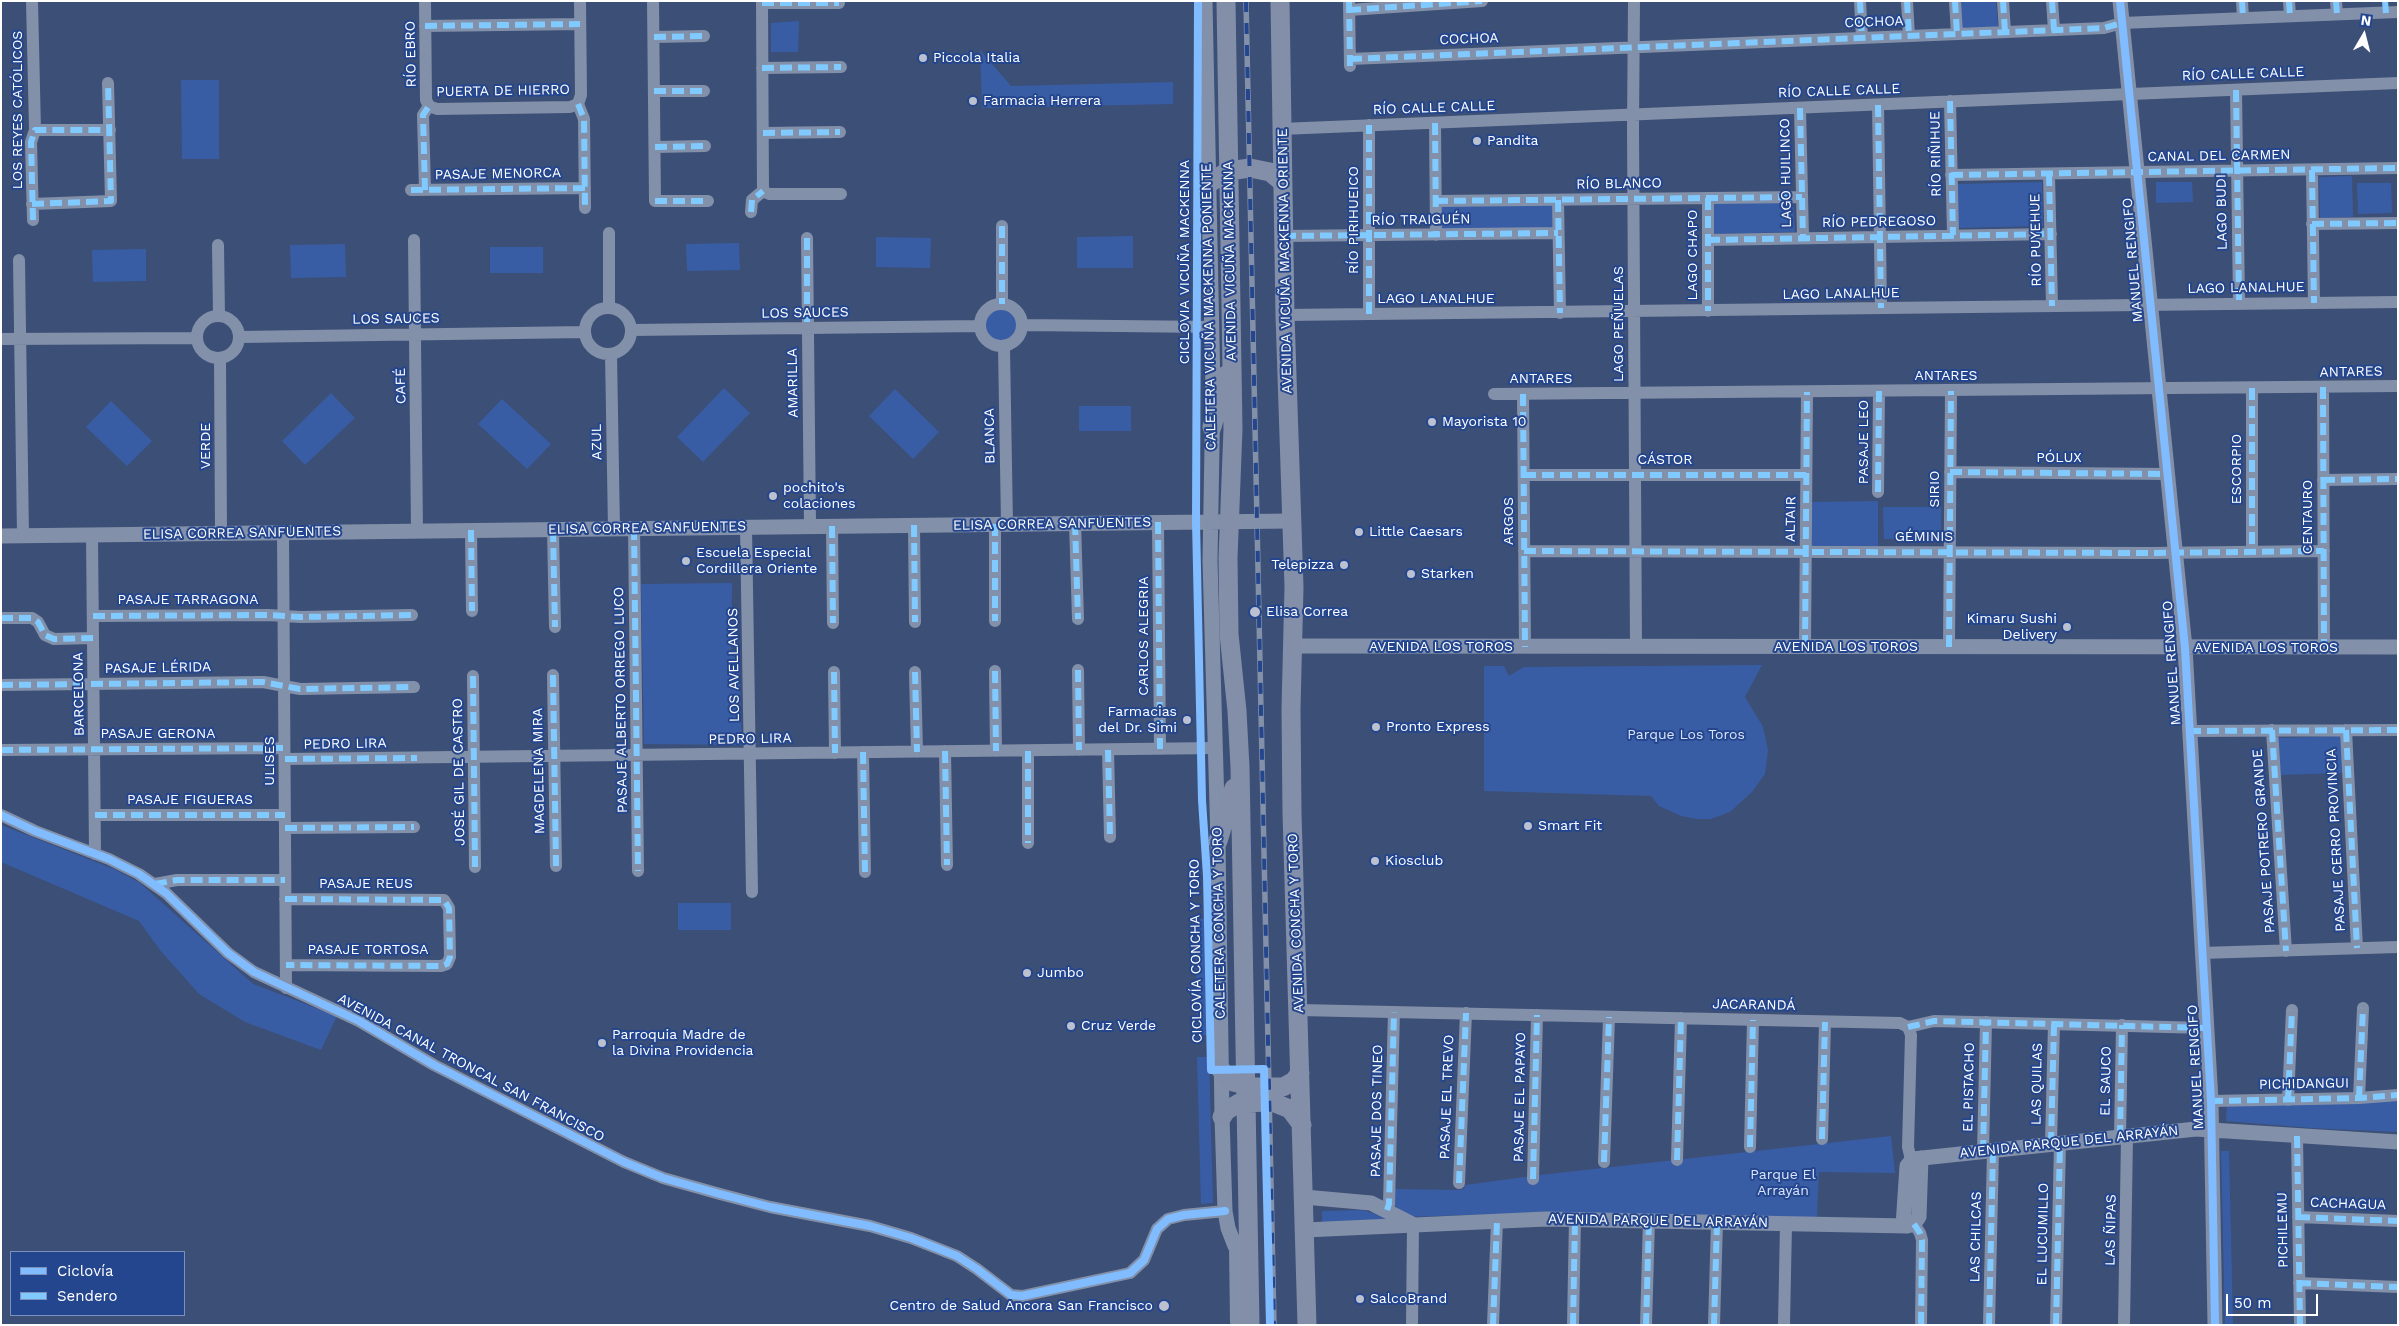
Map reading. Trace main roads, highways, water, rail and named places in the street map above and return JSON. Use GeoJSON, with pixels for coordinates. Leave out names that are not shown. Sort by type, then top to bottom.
{"type":"FeatureCollection","features":[{"type":"Feature","properties":{"kind":"main road","name":"AVENIDA VICUÑA MACKENNA"},"geometry":{"type":"LineString","coordinates":[[1226,1],[1232,355],[1229,634],[1237,711],[1240,767]]}},
{"type":"Feature","properties":{"kind":"main road","name":"AVENIDA VICUÑA MACKENNA ORIENTE"},"geometry":{"type":"LineString","coordinates":[[1280,1],[1285,315],[1292,521]]}},
{"type":"Feature","properties":{"kind":"main road"},"geometry":{"type":"LineString","coordinates":[[1208,184],[1228,171],[1250,168],[1261,168],[1270,172],[1282,182]]}},
{"type":"Feature","properties":{"kind":"main road"},"geometry":{"type":"LineString","coordinates":[[1212,427],[1232,355]]}},
{"type":"Feature","properties":{"kind":"main road","name":"AVENIDA CONCHA Y TORO"},"geometry":{"type":"LineString","coordinates":[[1292,521],[1294,646],[1292,775],[1307,1325]]}},
{"type":"Feature","properties":{"kind":"main road"},"geometry":{"type":"LineString","coordinates":[[1218,841],[1240,767]]}},
{"type":"Feature","properties":{"kind":"main road"},"geometry":{"type":"LineString","coordinates":[[1240,767],[1245,1094],[1245,1282],[1241,1324]]}},
{"type":"Feature","properties":{"kind":"main road"},"geometry":{"type":"LineString","coordinates":[[1221,1070],[1245,1094],[1284,1106],[1295,1115],[1302,1125]]}},
{"type":"Feature","properties":{"kind":"main road"},"geometry":{"type":"LineString","coordinates":[[1222,1117],[1245,1094],[1283,1087],[1294,1081],[1300,1073]]}},
{"type":"Feature","properties":{"kind":"main road"},"geometry":{"type":"LineString","coordinates":[[1235,1246],[1245,1282]]}},
{"type":"Feature","properties":{"kind":"railway"},"geometry":{"type":"LineString","coordinates":[[1246,1],[1274,1325]]}},
{"type":"Feature","properties":{"kind":"place","name":"Piccola Italia"},"geometry":{"type":"Point","coordinates":[923,58]}},
{"type":"Feature","properties":{"kind":"place","name":"Farmacia Herrera"},"geometry":{"type":"Point","coordinates":[973,101]}},
{"type":"Feature","properties":{"kind":"place","name":"Pandita"},"geometry":{"type":"Point","coordinates":[1477,141]}},
{"type":"Feature","properties":{"kind":"place","name":"Mayorista 10"},"geometry":{"type":"Point","coordinates":[1432,422]}},
{"type":"Feature","properties":{"kind":"place","name":"pochito's colaciones"},"geometry":{"type":"Point","coordinates":[773,496]}},
{"type":"Feature","properties":{"kind":"place","name":"Little Caesars"},"geometry":{"type":"Point","coordinates":[1359,532]}},
{"type":"Feature","properties":{"kind":"place","name":"Escuela Especial Cordillera Oriente"},"geometry":{"type":"Point","coordinates":[686,561]}},
{"type":"Feature","properties":{"kind":"place","name":"Telepizza"},"geometry":{"type":"Point","coordinates":[1344,565]}},
{"type":"Feature","properties":{"kind":"place","name":"Starken"},"geometry":{"type":"Point","coordinates":[1411,574]}},
{"type":"Feature","properties":{"kind":"place","name":"Elisa Correa"},"geometry":{"type":"Point","coordinates":[1255,612]}},
{"type":"Feature","properties":{"kind":"place","name":"Kimaru Sushi Delivery"},"geometry":{"type":"Point","coordinates":[2067,627]}},
{"type":"Feature","properties":{"kind":"place","name":"Farmacias del Dr. Simi"},"geometry":{"type":"Point","coordinates":[1187,720]}},
{"type":"Feature","properties":{"kind":"place","name":"Pronto Express"},"geometry":{"type":"Point","coordinates":[1376,727]}},
{"type":"Feature","properties":{"kind":"place","name":"Smart Fit"},"geometry":{"type":"Point","coordinates":[1528,826]}},
{"type":"Feature","properties":{"kind":"place","name":"Kiosclub"},"geometry":{"type":"Point","coordinates":[1375,861]}},
{"type":"Feature","properties":{"kind":"place","name":"Jumbo"},"geometry":{"type":"Point","coordinates":[1027,973]}},
{"type":"Feature","properties":{"kind":"place","name":"Cruz Verde"},"geometry":{"type":"Point","coordinates":[1071,1026]}},
{"type":"Feature","properties":{"kind":"place","name":"Parroquia Madre de la Divina Providencia"},"geometry":{"type":"Point","coordinates":[602,1043]}},
{"type":"Feature","properties":{"kind":"place","name":"SalcoBrand"},"geometry":{"type":"Point","coordinates":[1360,1299]}},
{"type":"Feature","properties":{"kind":"place","name":"Centro de Salud Ancora San Francisco"},"geometry":{"type":"Point","coordinates":[1164,1306]}},
{"type":"Feature","properties":{"kind":"park label","name":"Parque Los Toros"},"geometry":{"type":"Point","coordinates":[1686,735]}},
{"type":"Feature","properties":{"kind":"park label","name":"Parque El Arrayán"},"geometry":{"type":"Point","coordinates":[1783,1184]}}]}
